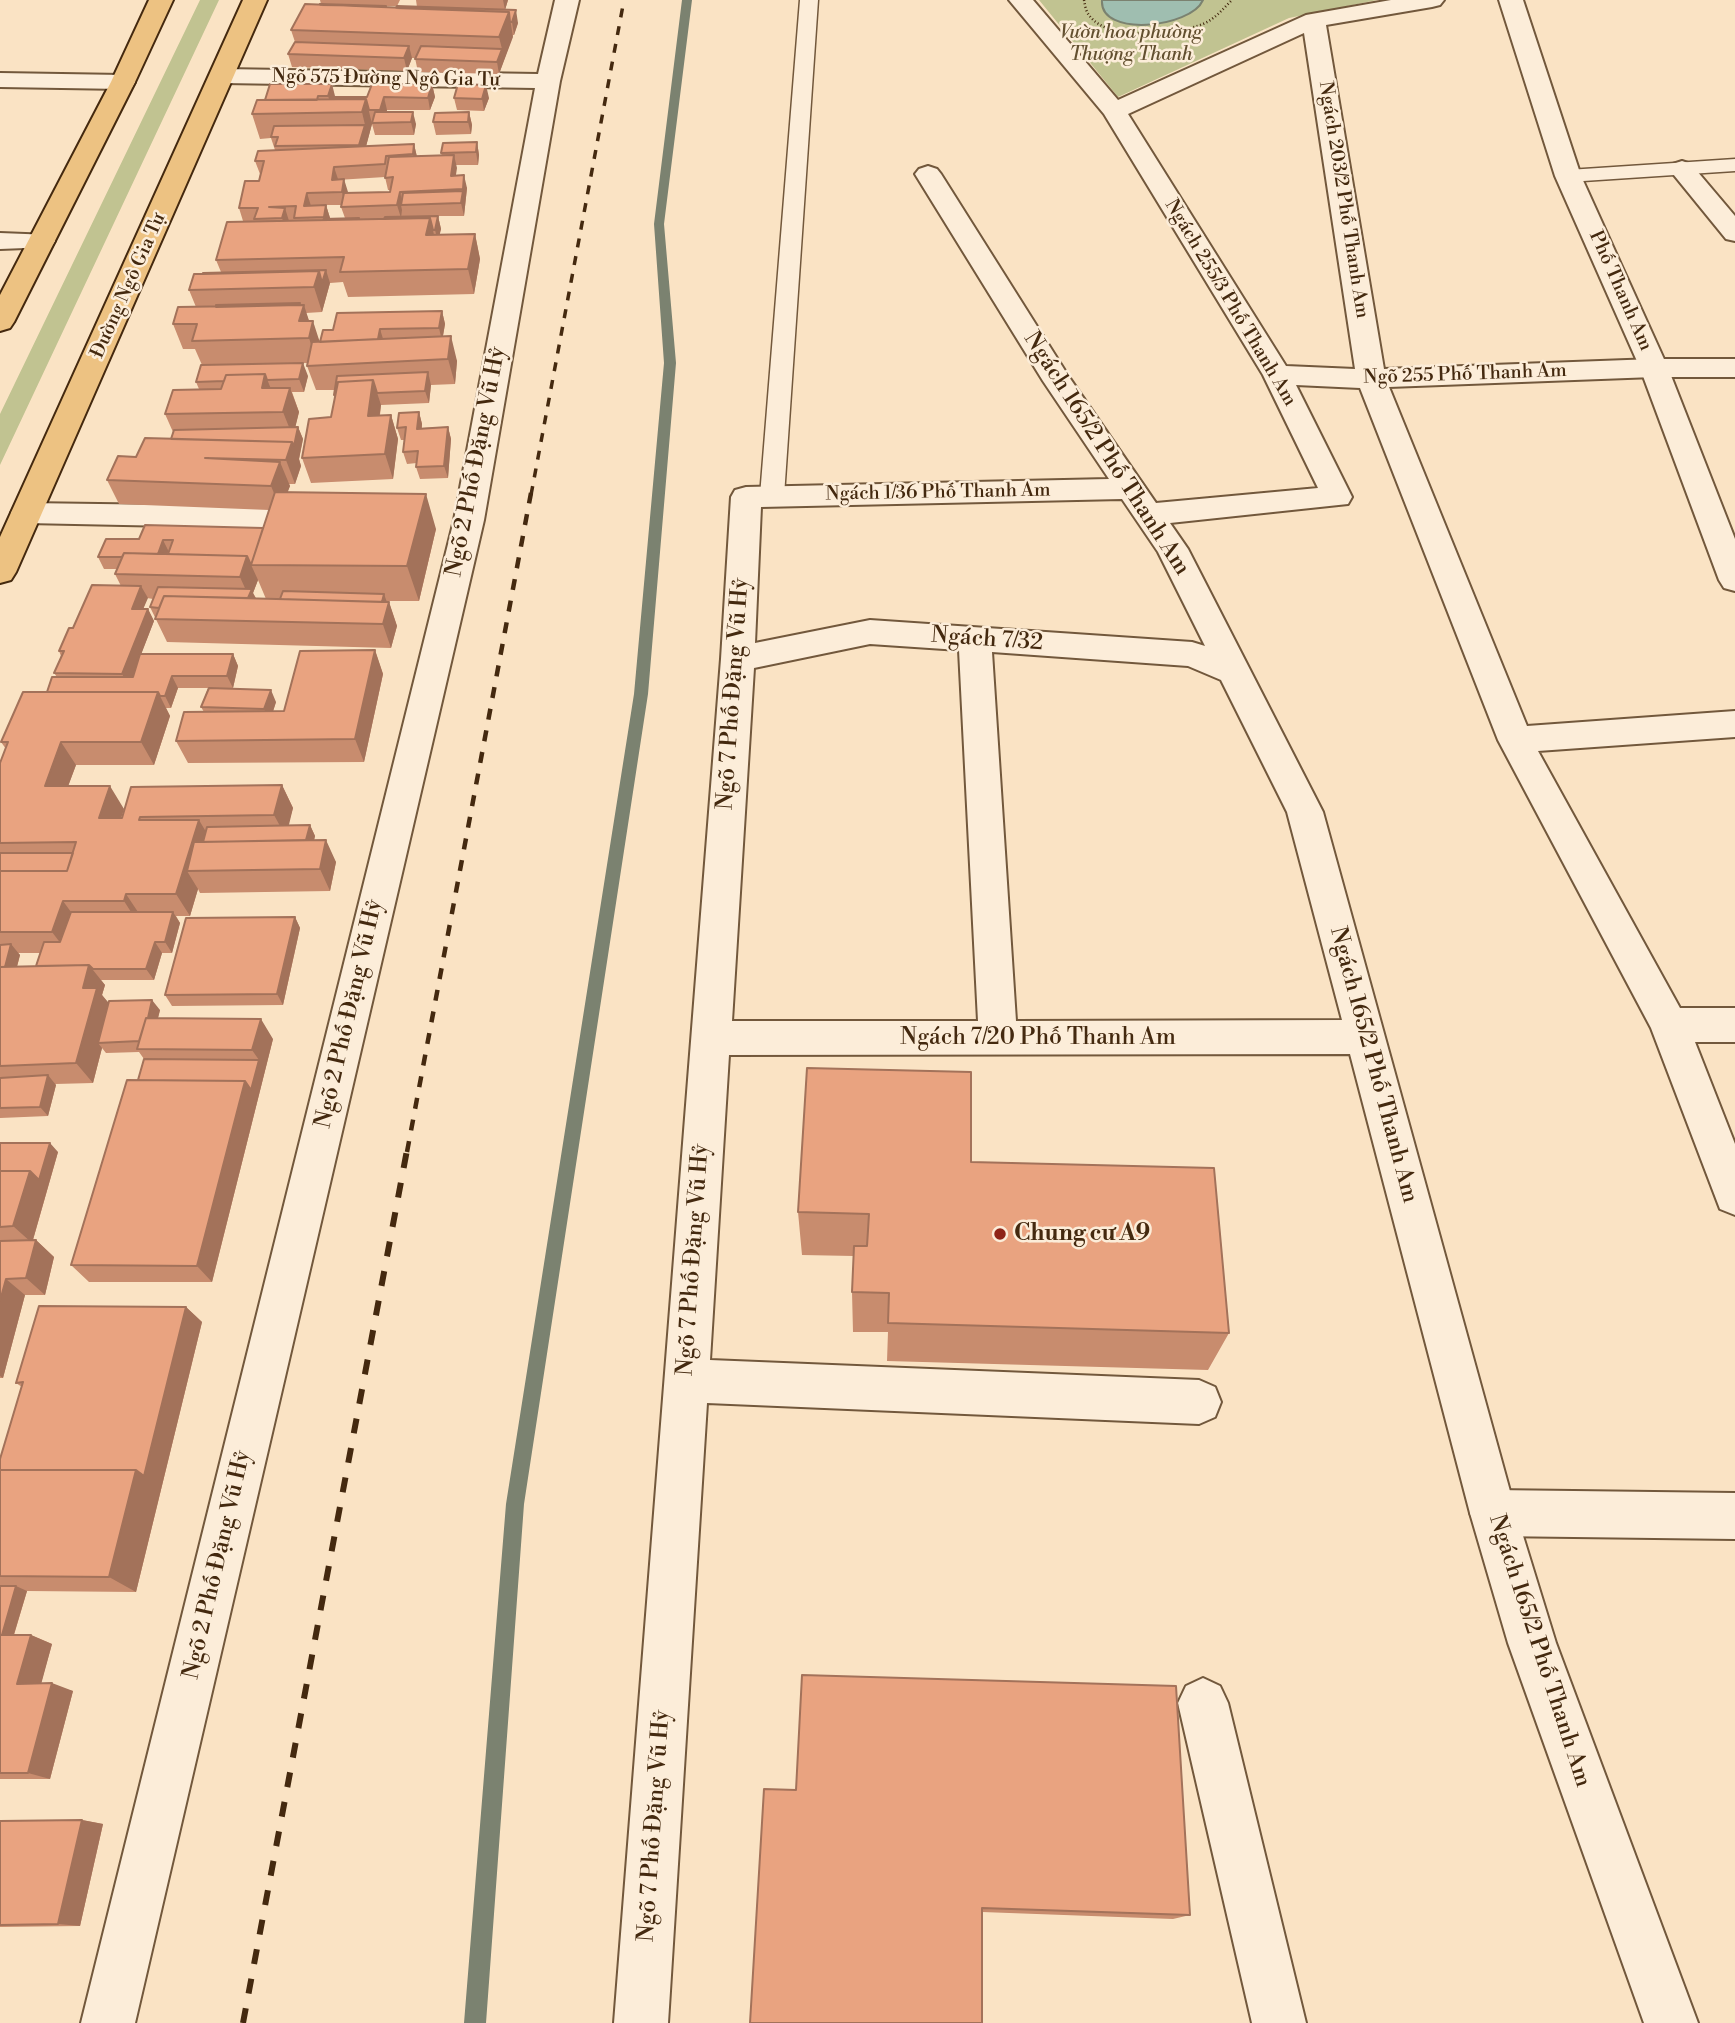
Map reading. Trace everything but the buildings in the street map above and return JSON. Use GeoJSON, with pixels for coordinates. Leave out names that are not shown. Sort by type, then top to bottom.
{"type":"FeatureCollection","features":[{"type":"Feature","properties":{"kind":"main road"},"geometry":{"type":"LineString","coordinates":[[0,322],[123,82],[161,0]]}},
{"type":"Feature","properties":{"kind":"main road","name":"Đường Ngô Gia Tự"},"geometry":{"type":"LineString","coordinates":[[0,572],[255,0]]}},
{"type":"Feature","properties":{"kind":"street","name":"Ngõ 2 Phố Đặng Vũ Hỷ"},"geometry":{"type":"LineString","coordinates":[[108,2023],[455,520],[567,0]]}},
{"type":"Feature","properties":{"kind":"street","name":"Ngách 255/3 Phố Thanh Am"},"geometry":{"type":"LineString","coordinates":[[1021,0],[1114,111],[1277,374],[1337,497],[1139,502]]}},
{"type":"Feature","properties":{"kind":"street"},"geometry":{"type":"LineString","coordinates":[[1114,111],[1314,20],[1432,0]]}},
{"type":"Feature","properties":{"kind":"street","name":"Phố Thanh Am"},"geometry":{"type":"LineString","coordinates":[[1511,0],[1568,176],[1654,368],[1735,580]]}},
{"type":"Feature","properties":{"kind":"street","name":"Ngách 203/2 Phố Thanh Am"},"geometry":{"type":"LineString","coordinates":[[1314,20],[1371,379],[1515,740],[1669,1025],[1735,1196]]}},
{"type":"Feature","properties":{"kind":"street","name":"Ngõ 575 Đường Ngô Gia Tự"},"geometry":{"type":"LineString","coordinates":[[223,76],[548,81]]}},
{"type":"Feature","properties":{"kind":"street"},"geometry":{"type":"LineString","coordinates":[[0,80],[123,82]]}},
{"type":"Feature","properties":{"kind":"street"},"geometry":{"type":"LineString","coordinates":[[1682,169],[1735,233]]}},
{"type":"Feature","properties":{"kind":"street","name":"Ngách 165/2 Phố Thanh Am"},"geometry":{"type":"LineString","coordinates":[[928,174],[1057,382],[1172,549],[1306,812],[1493,1513],[1532,1643],[1671,2023]]}},
{"type":"Feature","properties":{"kind":"street"},"geometry":{"type":"LineString","coordinates":[[0,241],[42,241]]}},
{"type":"Feature","properties":{"kind":"street","name":"Ngõ 255 Phố Thanh Am"},"geometry":{"type":"LineString","coordinates":[[1277,374],[1371,379],[1654,368],[1735,369]]}},
{"type":"Feature","properties":{"kind":"street","name":"Ngách 1/36 Phố Thanh Am"},"geometry":{"type":"LineString","coordinates":[[759,497],[1139,502]]}},
{"type":"Feature","properties":{"kind":"street","name":"Ngõ 7 Phố Đặng Vũ Hỷ"},"geometry":{"type":"LineString","coordinates":[[641,2023],[738,659],[759,497]]}},
{"type":"Feature","properties":{"kind":"street"},"geometry":{"type":"LineString","coordinates":[[26,513],[344,518]]}},
{"type":"Feature","properties":{"kind":"street","name":"Ngách 7/32"},"geometry":{"type":"LineString","coordinates":[[738,659],[870,632],[1192,654],[1235,672]]}},
{"type":"Feature","properties":{"kind":"street"},"geometry":{"type":"LineString","coordinates":[[975,639],[998,1038]]}},
{"type":"Feature","properties":{"kind":"street"},"geometry":{"type":"LineString","coordinates":[[1515,740],[1735,724]]}},
{"type":"Feature","properties":{"kind":"street"},"geometry":{"type":"LineString","coordinates":[[1669,1025],[1735,1025]]}},
{"type":"Feature","properties":{"kind":"street","name":"Ngách 7/20 Phố Thanh Am"},"geometry":{"type":"LineString","coordinates":[[710,1038],[1366,1037]]}},
{"type":"Feature","properties":{"kind":"street"},"geometry":{"type":"LineString","coordinates":[[686,1381],[1199,1402]]}},
{"type":"Feature","properties":{"kind":"street"},"geometry":{"type":"LineString","coordinates":[[1493,1513],[1735,1516]]}},
{"type":"Feature","properties":{"kind":"street"},"geometry":{"type":"LineString","coordinates":[[1203,1703],[1279,2023]]}},
{"type":"Feature","properties":{"kind":"lane"},"geometry":{"type":"LineString","coordinates":[[759,497],[809,0]]}},
{"type":"Feature","properties":{"kind":"lane"},"geometry":{"type":"LineString","coordinates":[[1568,176],[1735,165]]}},
{"type":"Feature","properties":{"kind":"path"},"geometry":{"type":"LineString","coordinates":[[1084,0],[1083,5],[1090,16],[1101,24],[1118,31],[1149,35],[1200,26],[1214,18],[1232,0]]}},
{"type":"Feature","properties":{"kind":"green space"},"geometry":{"type":"Polygon","coordinates":[[[200,0],[219,0],[0,465],[0,414],[200,0]]]}},
{"type":"Feature","properties":{"kind":"green space","name":"Vườn hoa phường Thượng Thanh"},"geometry":{"type":"Polygon","coordinates":[[[1039,0],[1377,0],[1289,18],[1118,97],[1039,0]]]}},
{"type":"Feature","properties":{"kind":"shaded area"},"geometry":{"type":"Polygon","coordinates":[[[1102,0],[1203,0],[1195,10],[1182,17],[1147,25],[1115,20],[1105,12],[1102,0]]]}},
{"type":"Feature","properties":{"kind":"waterway"},"geometry":{"type":"LineString","coordinates":[[475,2023],[515,1504],[641,694],[670,363],[659,224],[687,0]]}},
{"type":"Feature","properties":{"kind":"railway"},"geometry":{"type":"LineString","coordinates":[[531,495],[624,0]]}},
{"type":"Feature","properties":{"kind":"railway"},"geometry":{"type":"LineString","coordinates":[[407,1152],[531,493]]}},
{"type":"Feature","properties":{"kind":"railway"},"geometry":{"type":"LineString","coordinates":[[243,2023],[407,1150]]}},
{"type":"Feature","properties":{"kind":"place","name":"Chung cư A9"},"geometry":{"type":"Point","coordinates":[1000,1234]}}]}
